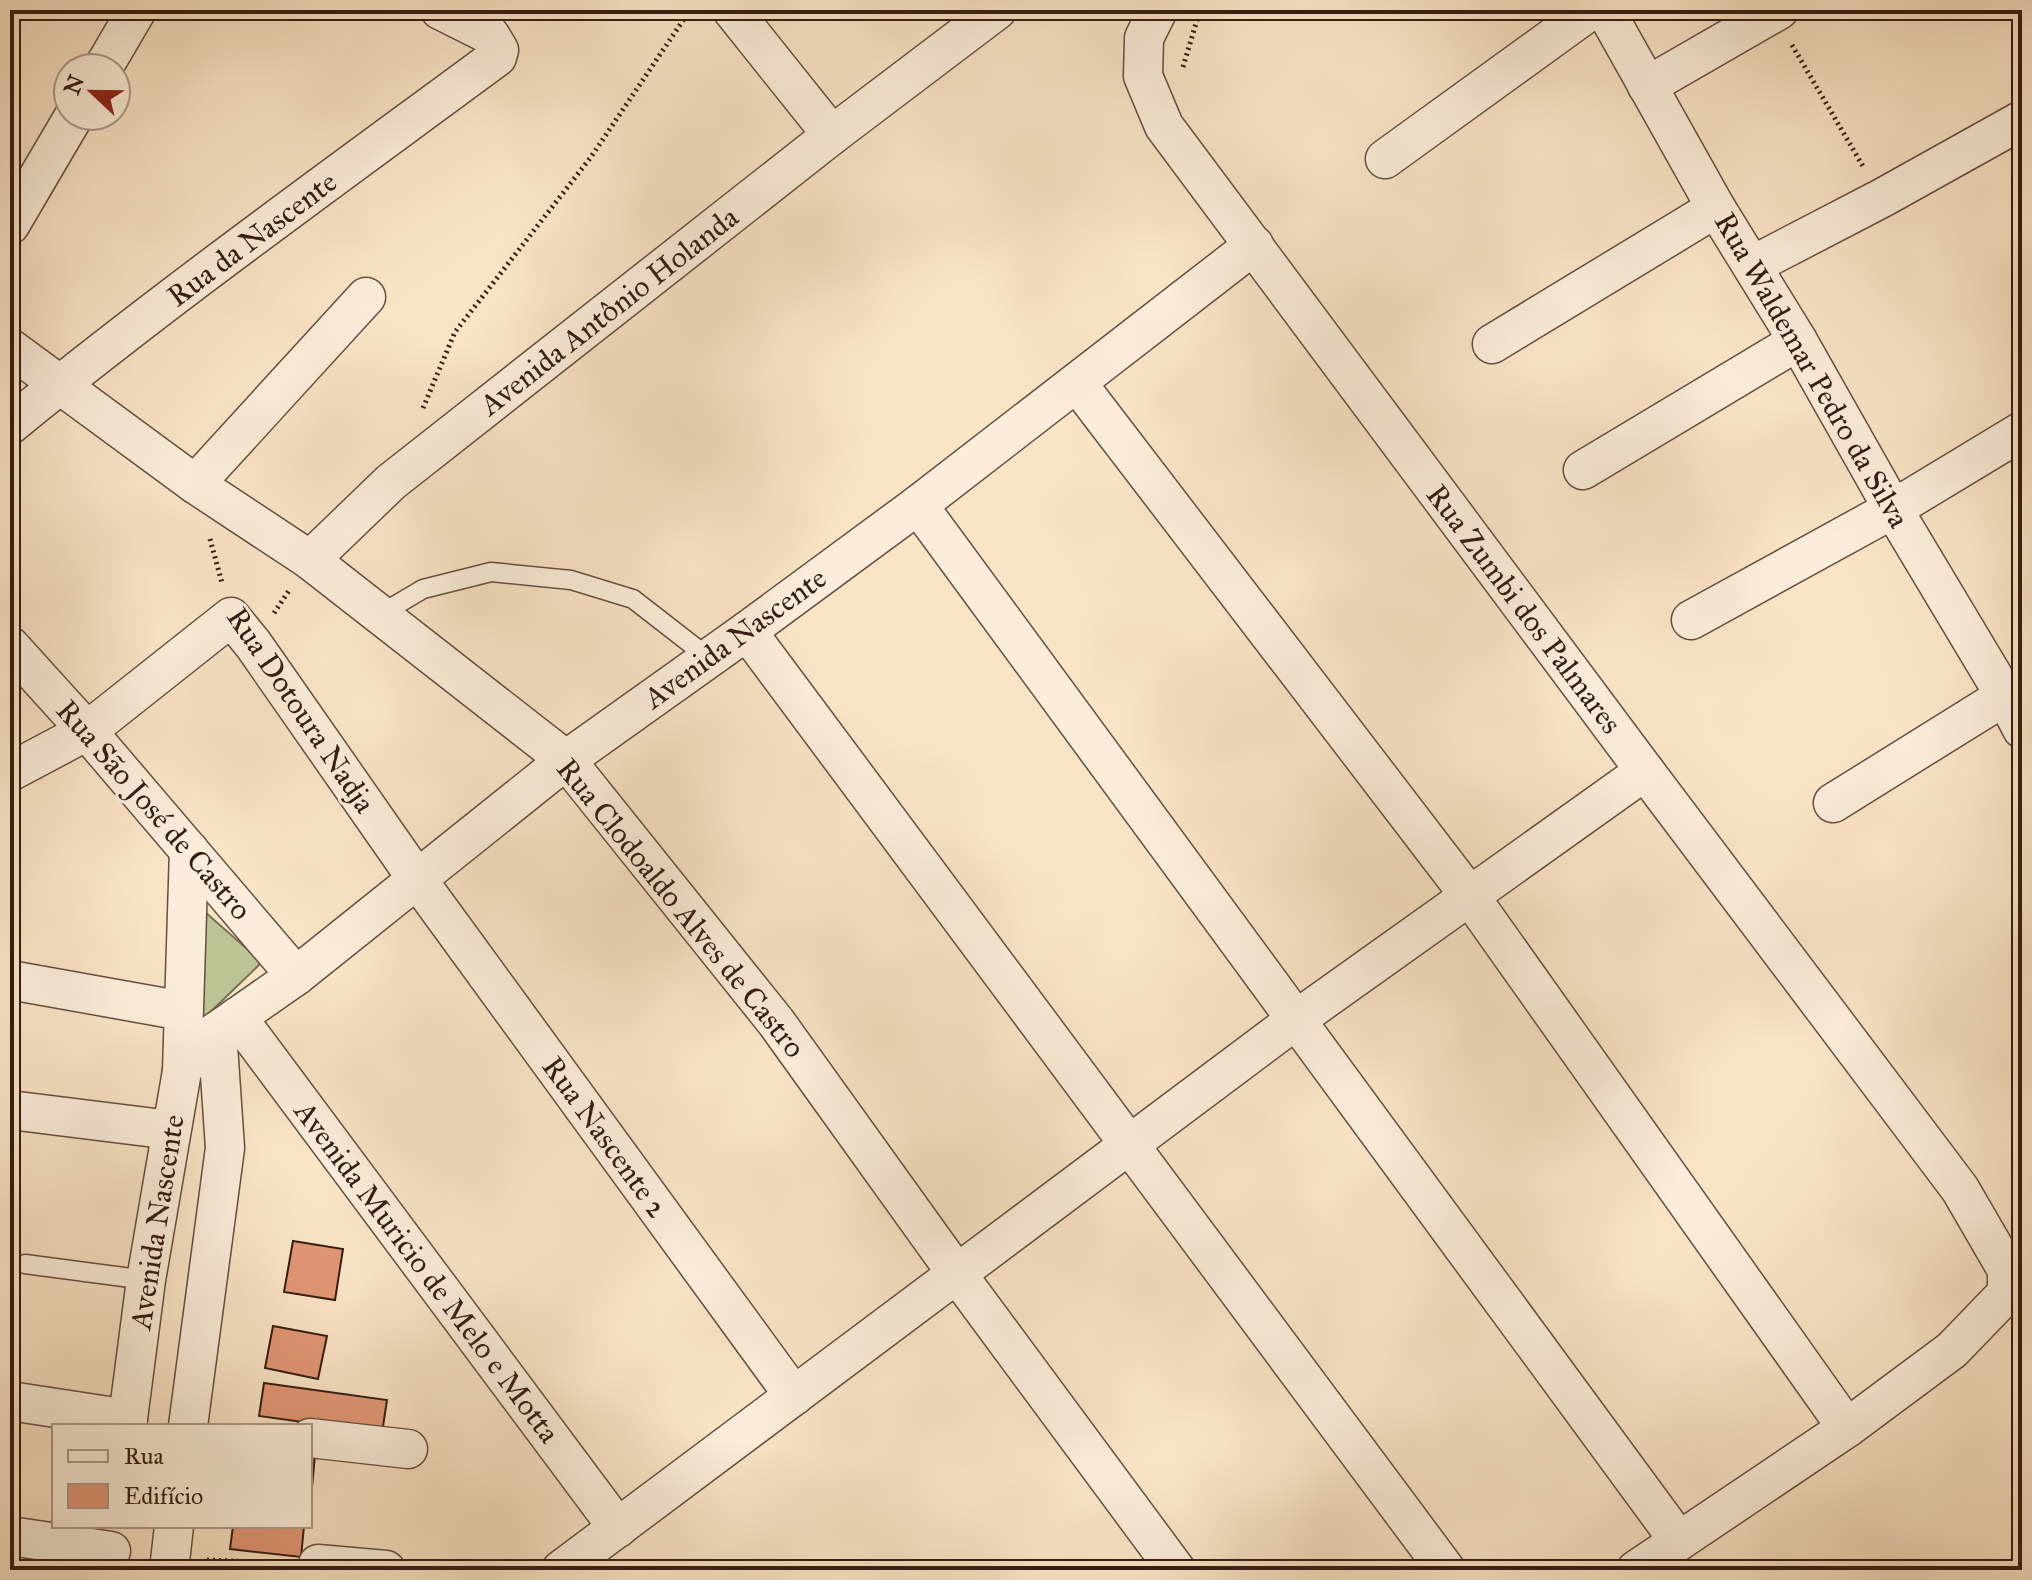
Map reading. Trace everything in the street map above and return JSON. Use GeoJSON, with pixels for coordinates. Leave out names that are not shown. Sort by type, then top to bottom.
{"type":"FeatureCollection","features":[{"type":"Feature","properties":{"kind":"street"},"geometry":{"type":"LineString","coordinates":[[112,52],[137,10]]}},
{"type":"Feature","properties":{"kind":"street","name":"Rua da Nascente"},"geometry":{"type":"LineString","coordinates":[[10,425],[230,255],[497,57],[499,50],[490,35],[440,10]]}},
{"type":"Feature","properties":{"kind":"street"},"geometry":{"type":"LineString","coordinates":[[732,10],[832,135]]}},
{"type":"Feature","properties":{"kind":"street","name":"Avenida Antônio Holanda"},"geometry":{"type":"LineString","coordinates":[[310,560],[391,482],[832,135],[997,10]]}},
{"type":"Feature","properties":{"kind":"street","name":"Rua Zumbi dos Palmares"},"geometry":{"type":"LineString","coordinates":[[1158,10],[1144,38],[1143,76],[1164,126],[1960,1189],[2007,1270],[2007,1293],[1952,1350],[1847,1428],[1636,1570]]}},
{"type":"Feature","properties":{"kind":"street"},"geometry":{"type":"LineString","coordinates":[[1385,159],[1591,10]]}},
{"type":"Feature","properties":{"kind":"street","name":"Rua Waldemar Pedro da Silva"},"geometry":{"type":"LineString","coordinates":[[1605,10],[1716,208],[1798,341],[1893,509],[2014,712]]}},
{"type":"Feature","properties":{"kind":"street"},"geometry":{"type":"LineString","coordinates":[[1647,86],[1776,12]]}},
{"type":"Feature","properties":{"kind":"street"},"geometry":{"type":"LineString","coordinates":[[1753,265],[2022,120]]}},
{"type":"Feature","properties":{"kind":"street"},"geometry":{"type":"LineString","coordinates":[[10,225],[65,132]]}},
{"type":"Feature","properties":{"kind":"street"},"geometry":{"type":"LineString","coordinates":[[1492,344],[1716,208]]}},
{"type":"Feature","properties":{"kind":"street","name":"Avenida Nascente"},"geometry":{"type":"LineString","coordinates":[[127,1423],[146,1280],[182,1071],[200,1045],[296,976],[566,760],[918,505],[1254,245]]}},
{"type":"Feature","properties":{"kind":"street"},"geometry":{"type":"LineString","coordinates":[[195,484],[366,297]]}},
{"type":"Feature","properties":{"kind":"street"},"geometry":{"type":"LineString","coordinates":[[1583,470],[1798,341]]}},
{"type":"Feature","properties":{"kind":"street","name":"Rua Clodoaldo Alves de Castro"},"geometry":{"type":"LineString","coordinates":[[10,348],[195,484],[310,560],[566,760],[776,1022],[1176,1570]]}},
{"type":"Feature","properties":{"kind":"street"},"geometry":{"type":"LineString","coordinates":[[1077,383],[1469,895],[1847,1428]]}},
{"type":"Feature","properties":{"kind":"street"},"geometry":{"type":"LineString","coordinates":[[1691,620],[1893,509],[2022,431]]}},
{"type":"Feature","properties":{"kind":"street"},"geometry":{"type":"LineString","coordinates":[[918,505],[1679,1541]]}},
{"type":"Feature","properties":{"kind":"street"},"geometry":{"type":"LineString","coordinates":[[10,772],[87,731],[242,630]]}},
{"type":"Feature","properties":{"kind":"street","name":"Rua Dotoura Nadja"},"geometry":{"type":"LineString","coordinates":[[242,630],[417,879]]}},
{"type":"Feature","properties":{"kind":"street"},"geometry":{"type":"LineString","coordinates":[[747,631],[1446,1570]]}},
{"type":"Feature","properties":{"kind":"street","name":"Rua São José de Castro"},"geometry":{"type":"LineString","coordinates":[[10,646],[87,731],[296,976]]}},
{"type":"Feature","properties":{"kind":"street"},"geometry":{"type":"LineString","coordinates":[[1833,803],[2014,712]]}},
{"type":"Feature","properties":{"kind":"street"},"geometry":{"type":"LineString","coordinates":[[561,1570],[1297,1019],[1645,771]]}},
{"type":"Feature","properties":{"kind":"street"},"geometry":{"type":"LineString","coordinates":[[182,1071],[189,850]]}},
{"type":"Feature","properties":{"kind":"street","name":"Rua Nascente 2"},"geometry":{"type":"LineString","coordinates":[[417,879],[794,1396]]}},
{"type":"Feature","properties":{"kind":"street"},"geometry":{"type":"LineString","coordinates":[[10,980],[183,1011]]}},
{"type":"Feature","properties":{"kind":"street","name":"Avenida Nascente"},"geometry":{"type":"LineString","coordinates":[[190,1424],[225,1148],[227,1024]]}},
{"type":"Feature","properties":{"kind":"street","name":"Avenida Muricio de Melo e Motta"},"geometry":{"type":"LineString","coordinates":[[227,1024],[618,1528]]}},
{"type":"Feature","properties":{"kind":"street"},"geometry":{"type":"LineString","coordinates":[[10,1110],[171,1130]]}},
{"type":"Feature","properties":{"kind":"street"},"geometry":{"type":"LineString","coordinates":[[10,1401],[127,1423]]}},
{"type":"Feature","properties":{"kind":"street"},"geometry":{"type":"LineString","coordinates":[[312,1438],[408,1449]]}},
{"type":"Feature","properties":{"kind":"street"},"geometry":{"type":"LineString","coordinates":[[10,1536],[111,1549]]}},
{"type":"Feature","properties":{"kind":"street"},"geometry":{"type":"LineString","coordinates":[[318,1564],[386,1570]]}},
{"type":"Feature","properties":{"kind":"lane"},"geometry":{"type":"LineString","coordinates":[[379,615],[423,589],[491,572],[571,580],[633,599],[709,658]]}},
{"type":"Feature","properties":{"kind":"lane"},"geometry":{"type":"LineString","coordinates":[[25,1264],[146,1280]]}},
{"type":"Feature","properties":{"kind":"path"},"geometry":{"type":"LineString","coordinates":[[420,414],[455,332],[591,157],[690,10]]}},
{"type":"Feature","properties":{"kind":"path"},"geometry":{"type":"LineString","coordinates":[[1776,12],[1882,198]]}},
{"type":"Feature","properties":{"kind":"path","name":"Rua Dotoura Nadja"},"geometry":{"type":"LineString","coordinates":[[195,484],[242,630]]}},
{"type":"Feature","properties":{"kind":"path"},"geometry":{"type":"LineString","coordinates":[[242,630],[310,560]]}},
{"type":"Feature","properties":{"kind":"path"},"geometry":{"type":"LineString","coordinates":[[171,1552],[318,1564]]}},
{"type":"Feature","properties":{"kind":"green space"},"geometry":{"type":"Polygon","coordinates":[[[197,905],[262,962],[198,1024],[197,905]]]}},
{"type":"Feature","properties":{"kind":"building"},"geometry":{"type":"Polygon","coordinates":[[[293,1241],[343,1249],[335,1300],[284,1292],[293,1241]]]}},
{"type":"Feature","properties":{"kind":"building"},"geometry":{"type":"Polygon","coordinates":[[[273,1326],[327,1336],[318,1379],[265,1368],[273,1326]]]}},
{"type":"Feature","properties":{"kind":"building"},"geometry":{"type":"Polygon","coordinates":[[[264,1383],[387,1400],[382,1433],[259,1416],[264,1383]]]}},
{"type":"Feature","properties":{"kind":"building"},"geometry":{"type":"Polygon","coordinates":[[[312,1454],[315,1455],[312,1487],[312,1454]]]}},
{"type":"Feature","properties":{"kind":"building"},"geometry":{"type":"Polygon","coordinates":[[[233,1528],[304,1528],[301,1557],[230,1549],[233,1528]]]}}]}
